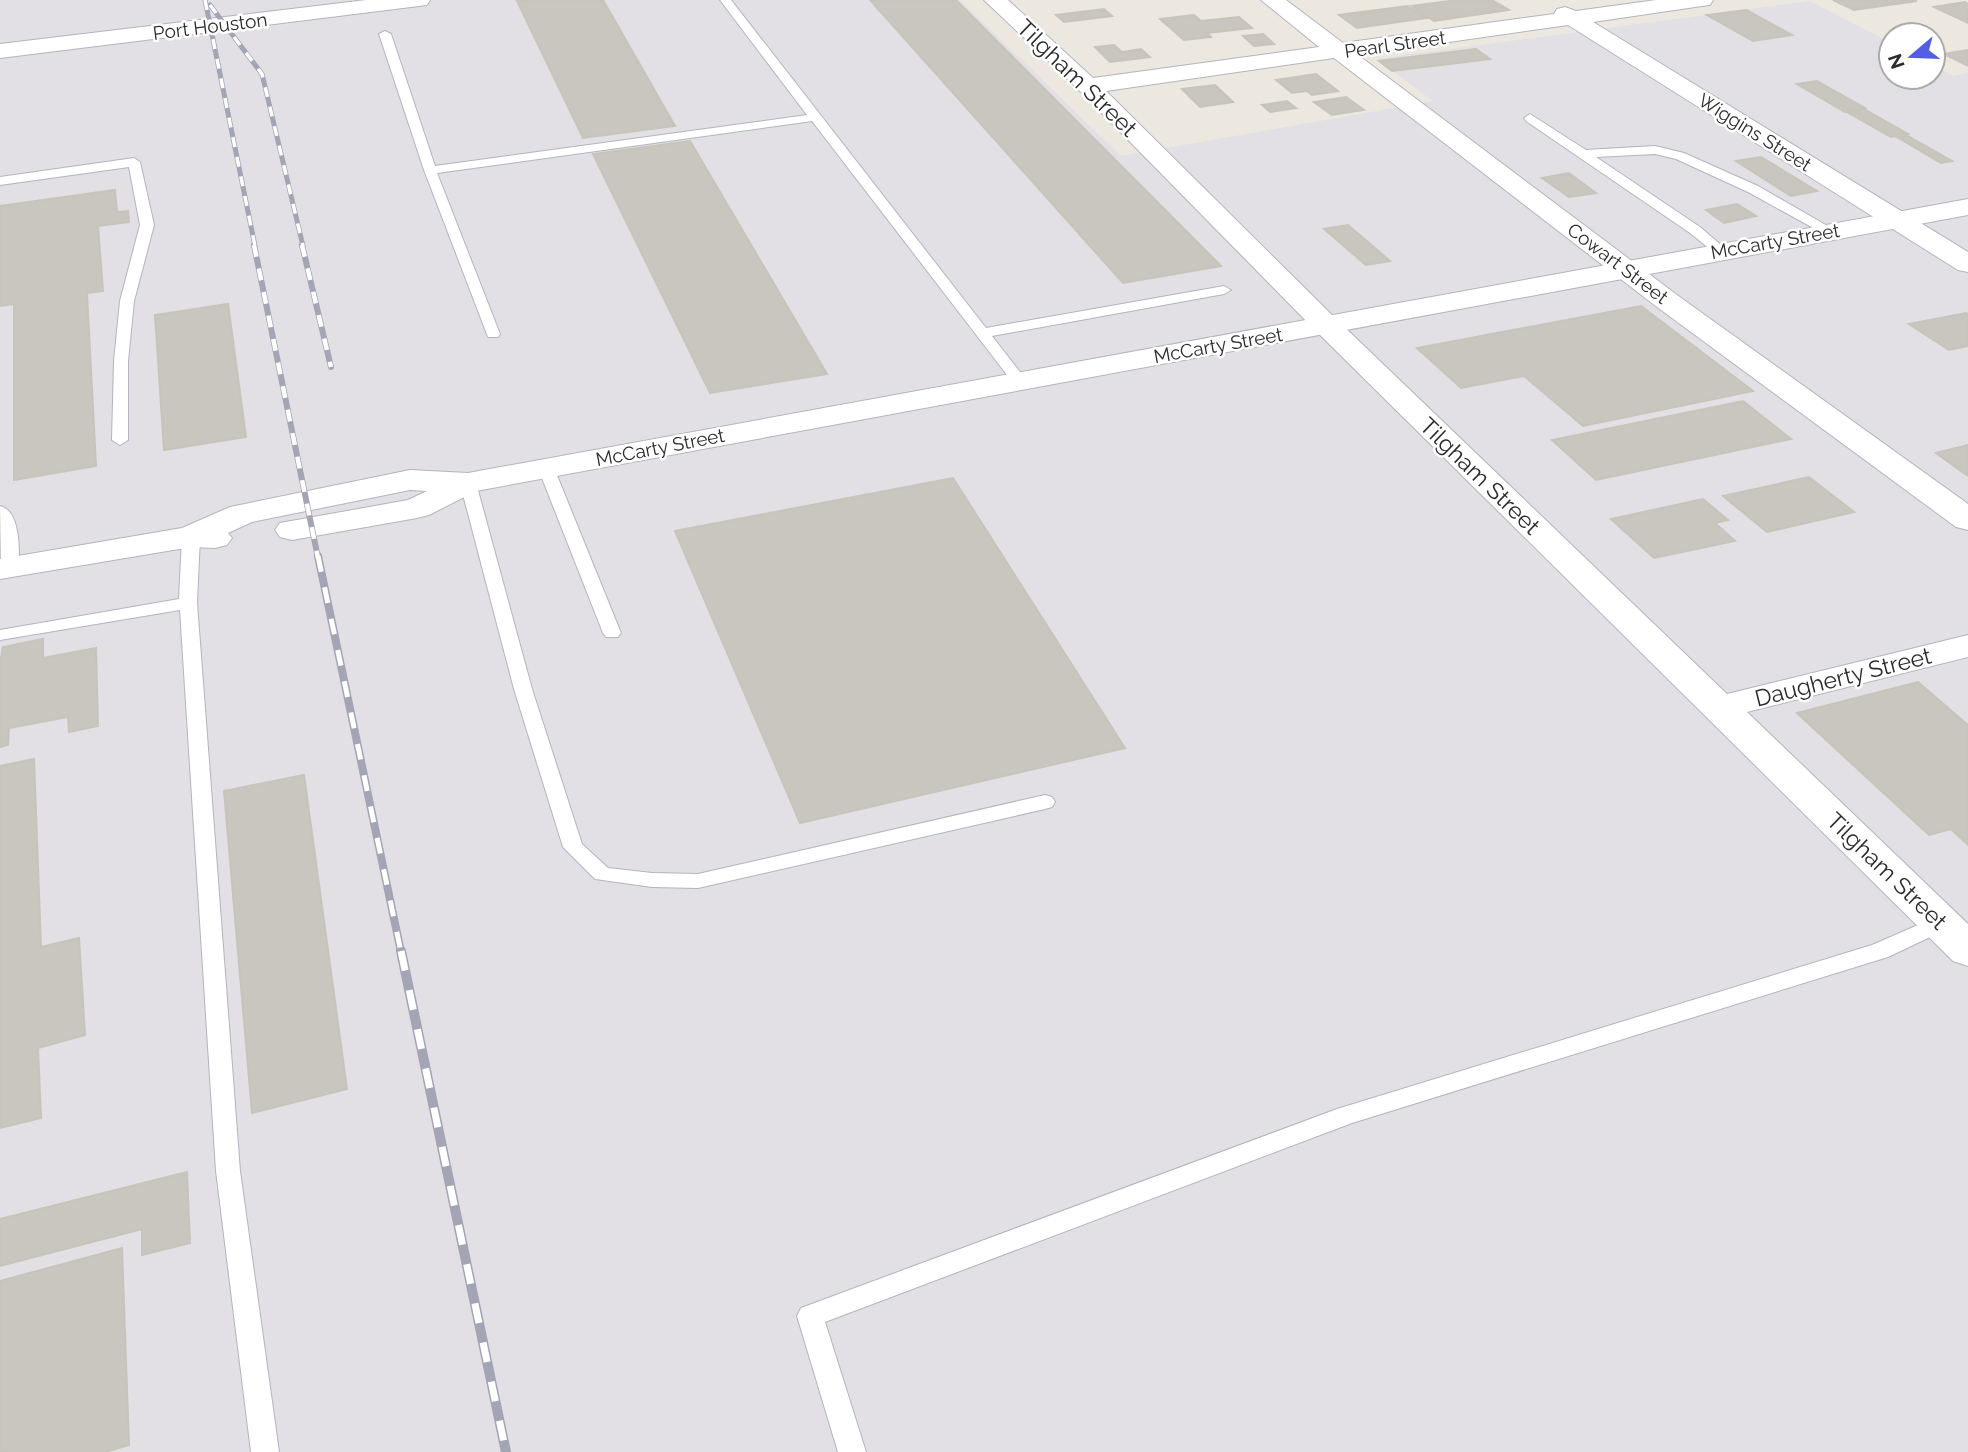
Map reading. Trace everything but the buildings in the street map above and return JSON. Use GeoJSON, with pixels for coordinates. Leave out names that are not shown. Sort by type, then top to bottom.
{"type":"FeatureCollection","features":[{"type":"Feature","properties":{"kind":"street","name":"Port Houston"},"geometry":{"type":"LineString","coordinates":[[0,51],[419,0]]}},
{"type":"Feature","properties":{"kind":"street","name":"Tilgham Street"},"geometry":{"type":"LineString","coordinates":[[995,0],[1087,86],[1326,325],[1968,950]]}},
{"type":"Feature","properties":{"kind":"street","name":"Cowart Street"},"geometry":{"type":"LineString","coordinates":[[1272,0],[1625,268],[1968,520]]}},
{"type":"Feature","properties":{"kind":"street","name":"Wiggins Street"},"geometry":{"type":"LineString","coordinates":[[1542,0],[1968,264]]}},
{"type":"Feature","properties":{"kind":"street","name":"Pearl Street"},"geometry":{"type":"LineString","coordinates":[[1087,86],[1702,0]]}},
{"type":"Feature","properties":{"kind":"street","name":"McCarty Street"},"geometry":{"type":"LineString","coordinates":[[5,569],[191,537],[246,539],[417,508],[468,483],[1968,207]]}},
{"type":"Feature","properties":{"kind":"street","name":"Daugherty Street"},"geometry":{"type":"LineString","coordinates":[[1717,708],[1968,646]]}},
{"type":"Feature","properties":{"kind":"lane"},"geometry":{"type":"LineString","coordinates":[[725,0],[1019,381]]}},
{"type":"Feature","properties":{"kind":"lane"},"geometry":{"type":"LineString","coordinates":[[385,34],[430,170],[493,334]]}},
{"type":"Feature","properties":{"kind":"lane"},"geometry":{"type":"LineString","coordinates":[[430,170],[816,117]]}},
{"type":"Feature","properties":{"kind":"lane"},"geometry":{"type":"LineString","coordinates":[[1530,118],[1721,251]]}},
{"type":"Feature","properties":{"kind":"lane"},"geometry":{"type":"LineString","coordinates":[[1583,154],[1655,150],[1681,156],[1754,189],[1831,232]]}},
{"type":"Feature","properties":{"kind":"lane"},"geometry":{"type":"LineString","coordinates":[[0,181],[134,162],[147,225],[127,301],[121,361],[120,440]]}},
{"type":"Feature","properties":{"kind":"lane"},"geometry":{"type":"LineString","coordinates":[[984,334],[1224,290]]}},
{"type":"Feature","properties":{"kind":"lane"},"geometry":{"type":"LineString","coordinates":[[546,468],[612,633]]}},
{"type":"Feature","properties":{"kind":"lane"},"geometry":{"type":"LineString","coordinates":[[468,483],[523,690],[573,848],[602,874],[652,880],[698,881],[1045,802]]}},
{"type":"Feature","properties":{"kind":"lane"},"geometry":{"type":"LineString","coordinates":[[0,511],[10,533],[5,569]]}},
{"type":"Feature","properties":{"kind":"lane"},"geometry":{"type":"LineString","coordinates":[[191,537],[188,603],[228,1171],[264,1452]]}},
{"type":"Feature","properties":{"kind":"lane"},"geometry":{"type":"LineString","coordinates":[[0,635],[188,603]]}},
{"type":"Feature","properties":{"kind":"lane"},"geometry":{"type":"LineString","coordinates":[[852,1452],[810,1317],[1345,1116],[1880,951],[1941,923]]}},
{"type":"Feature","properties":{"kind":"shaded area"},"geometry":{"type":"Polygon","coordinates":[[[0,0],[960,0],[1121,156],[1433,101],[1376,59],[1810,1],[1877,36],[1877,91],[1947,91],[1947,73],[1953,76],[1968,73],[1968,1452],[0,1452],[0,0]]]}},
{"type":"Feature","properties":{"kind":"railway"},"geometry":{"type":"LineString","coordinates":[[205,0],[255,246]]}},
{"type":"Feature","properties":{"kind":"railway"},"geometry":{"type":"LineString","coordinates":[[210,5],[262,74],[303,246]]}},
{"type":"Feature","properties":{"kind":"railway"},"geometry":{"type":"LineString","coordinates":[[254,245],[318,558]]}},
{"type":"Feature","properties":{"kind":"railway"},"geometry":{"type":"LineString","coordinates":[[302,245],[331,367]]}},
{"type":"Feature","properties":{"kind":"railway"},"geometry":{"type":"LineString","coordinates":[[318,556],[401,952]]}},
{"type":"Feature","properties":{"kind":"railway"},"geometry":{"type":"LineString","coordinates":[[401,951],[506,1452]]}}]}
